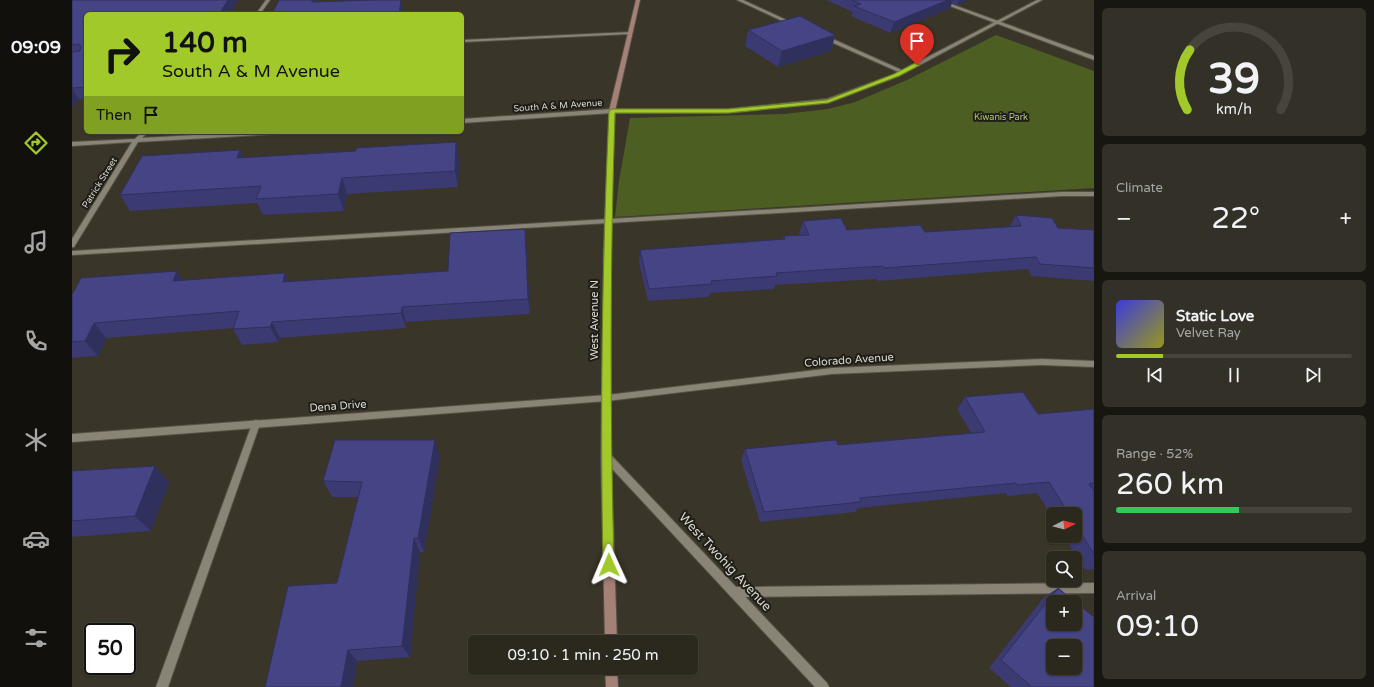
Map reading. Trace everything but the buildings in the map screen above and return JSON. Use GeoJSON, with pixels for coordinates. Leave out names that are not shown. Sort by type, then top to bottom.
{"type":"FeatureCollection","features":[{"type":"Feature","properties":{"kind":"main road","name":"West Avenue N"},"geometry":{"type":"LineString","coordinates":[[611,635],[606,456],[608,220],[612,111],[638,0]]}},
{"type":"Feature","properties":{"kind":"main road"},"geometry":{"type":"LineString","coordinates":[[611,675],[612,687]]}},
{"type":"Feature","properties":{"kind":"street"},"geometry":{"type":"LineString","coordinates":[[259,12],[268,0]]}},
{"type":"Feature","properties":{"kind":"street"},"geometry":{"type":"LineString","coordinates":[[739,0],[796,25]]}},
{"type":"Feature","properties":{"kind":"street"},"geometry":{"type":"LineString","coordinates":[[936,0],[1094,58]]}},
{"type":"Feature","properties":{"kind":"street","name":"South A & M Avenue"},"geometry":{"type":"LineString","coordinates":[[464,121],[612,111],[728,111],[828,101],[903,72],[1040,0]]}},
{"type":"Feature","properties":{"kind":"street"},"geometry":{"type":"LineString","coordinates":[[464,41],[630,33]]}},
{"type":"Feature","properties":{"kind":"street"},"geometry":{"type":"LineString","coordinates":[[817,34],[903,72]]}},
{"type":"Feature","properties":{"kind":"street","name":"Patrick Street"},"geometry":{"type":"LineString","coordinates":[[72,245],[136,140],[143,134]]}},
{"type":"Feature","properties":{"kind":"street"},"geometry":{"type":"LineString","coordinates":[[72,144],[241,134]]}},
{"type":"Feature","properties":{"kind":"street"},"geometry":{"type":"LineString","coordinates":[[72,252],[1062,194],[1094,194]]}},
{"type":"Feature","properties":{"kind":"street","name":"Colorado Avenue"},"geometry":{"type":"LineString","coordinates":[[607,398],[832,371],[1042,362],[1094,364]]}},
{"type":"Feature","properties":{"kind":"street","name":"Dena Drive"},"geometry":{"type":"LineString","coordinates":[[72,438],[607,398]]}},
{"type":"Feature","properties":{"kind":"street"},"geometry":{"type":"LineString","coordinates":[[162,687],[256,424]]}},
{"type":"Feature","properties":{"kind":"street","name":"West Twohig Avenue"},"geometry":{"type":"LineString","coordinates":[[606,456],[824,687]]}},
{"type":"Feature","properties":{"kind":"street"},"geometry":{"type":"LineString","coordinates":[[734,592],[1094,588]]}},
{"type":"Feature","properties":{"kind":"green space","name":"Kiwanis Park"},"geometry":{"type":"Polygon","coordinates":[[[996,35],[1094,71],[1094,188],[615,217],[619,181],[630,118],[784,114],[828,109],[855,102],[907,80],[996,35]]]}},
{"type":"Feature","properties":{"kind":"route"},"geometry":{"type":"LineString","coordinates":[[609,565],[606,456],[607,241],[612,111],[728,111],[828,101],[896,75],[917,65]]}}]}
